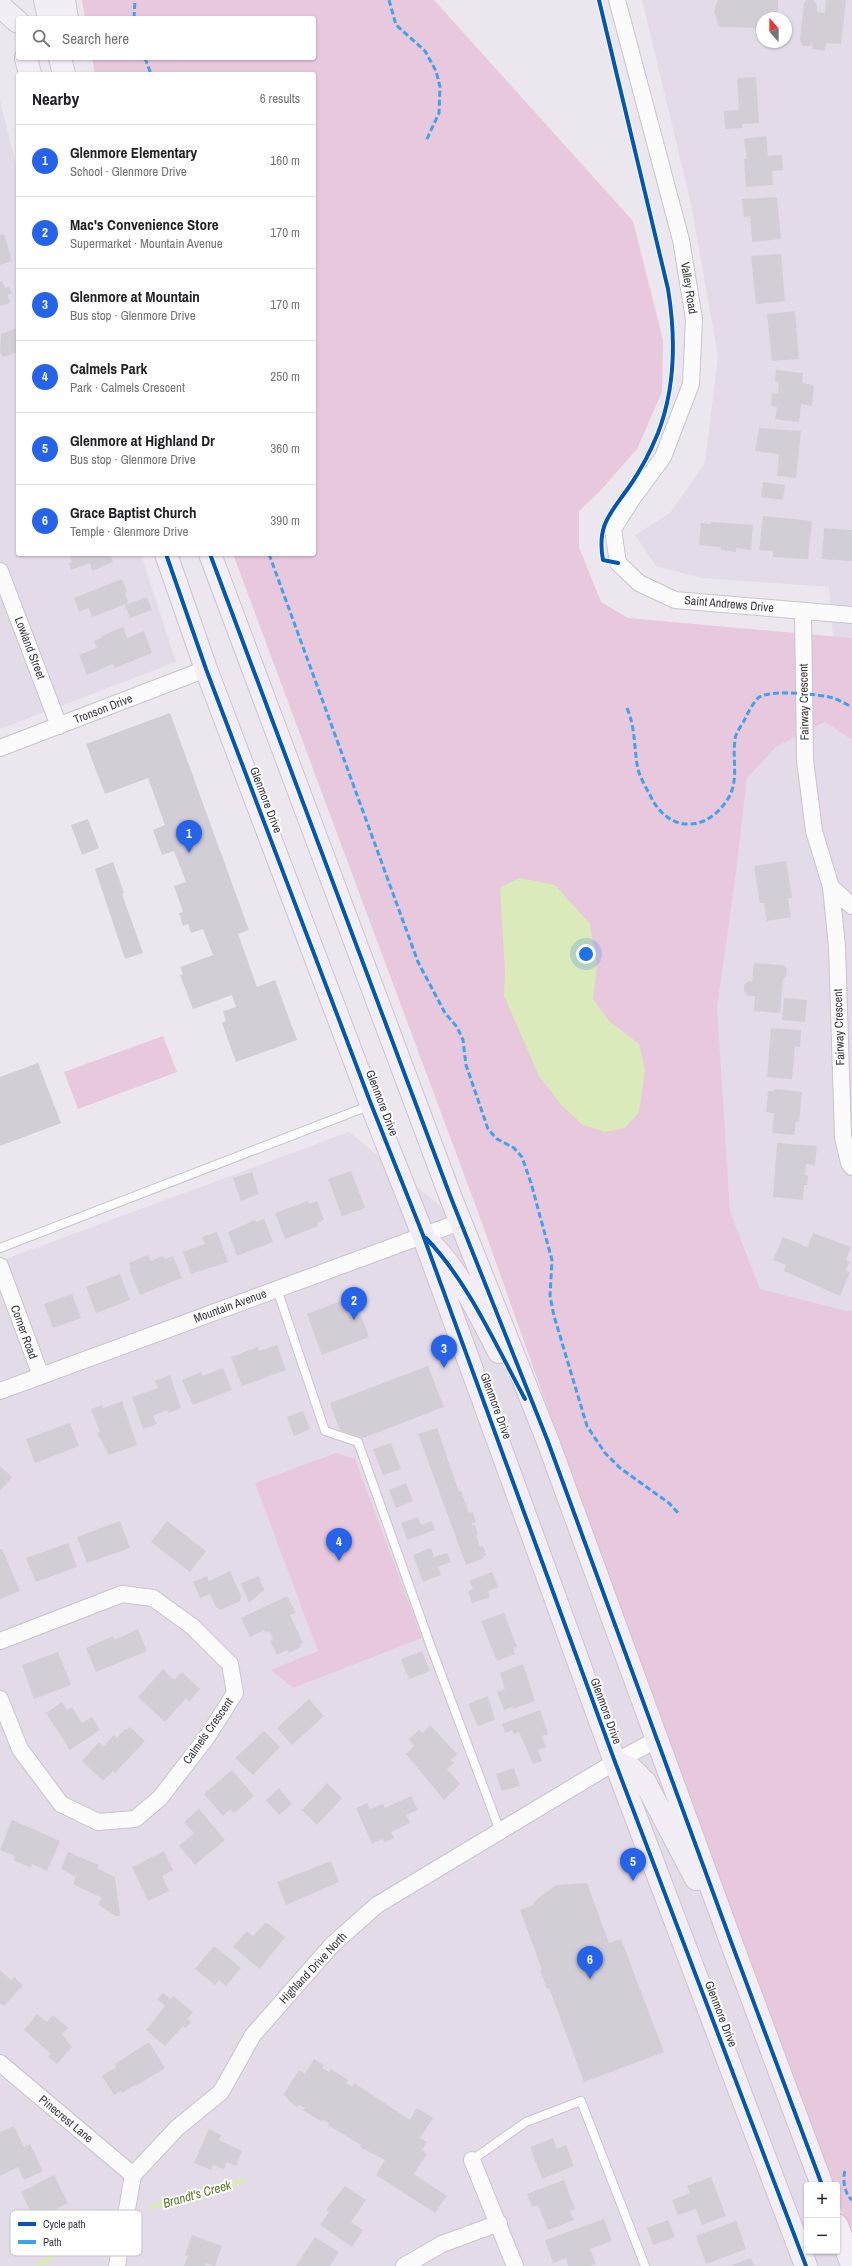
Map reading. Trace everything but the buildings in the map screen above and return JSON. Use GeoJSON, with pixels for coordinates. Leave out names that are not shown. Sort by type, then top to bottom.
{"type":"FeatureCollection","features":[{"type":"Feature","properties":{"kind":"main road"},"geometry":{"type":"LineString","coordinates":[[14,0],[18,16]]}},
{"type":"Feature","properties":{"kind":"main road"},"geometry":{"type":"LineString","coordinates":[[44,0],[48,16]]}},
{"type":"Feature","properties":{"kind":"main road"},"geometry":{"type":"LineString","coordinates":[[64,0],[67,16]]}},
{"type":"Feature","properties":{"kind":"main road"},"geometry":{"type":"LineString","coordinates":[[0,6],[16,20]]}},
{"type":"Feature","properties":{"kind":"main road"},"geometry":{"type":"LineString","coordinates":[[26,60],[30,72]]}},
{"type":"Feature","properties":{"kind":"main road"},"geometry":{"type":"LineString","coordinates":[[60,60],[64,72]]}},
{"type":"Feature","properties":{"kind":"main road"},"geometry":{"type":"LineString","coordinates":[[75,60],[78,72]]}},
{"type":"Feature","properties":{"kind":"main road","name":"Glenmore Drive"},"geometry":{"type":"LineString","coordinates":[[167,556],[206,670],[371,1104],[423,1235],[615,1762],[806,2266]]}},
{"type":"Feature","properties":{"kind":"main road"},"geometry":{"type":"LineString","coordinates":[[211,556],[460,1222],[547,1439],[658,1739],[732,1947],[821,2182]]}},
{"type":"Feature","properties":{"kind":"main road"},"geometry":{"type":"LineString","coordinates":[[423,1235],[445,1258],[470,1297],[547,1439]]}},
{"type":"Feature","properties":{"kind":"main road"},"geometry":{"type":"LineString","coordinates":[[615,1762],[632,1769],[645,1782],[732,1947]]}},
{"type":"Feature","properties":{"kind":"main road"},"geometry":{"type":"LineString","coordinates":[[840,2233],[852,2265]]}},
{"type":"Feature","properties":{"kind":"street","name":"Valley Road"},"geometry":{"type":"LineString","coordinates":[[617,0],[681,240],[694,319],[691,384],[663,457],[632,499],[614,529],[618,563]]}},
{"type":"Feature","properties":{"kind":"street","name":"Saint Andrews Drive"},"geometry":{"type":"LineString","coordinates":[[618,563],[639,583],[675,600],[852,615]]}},
{"type":"Feature","properties":{"kind":"street","name":"Lowland Street"},"geometry":{"type":"LineString","coordinates":[[0,571],[59,726]]}},
{"type":"Feature","properties":{"kind":"street","name":"Fairway Crescent"},"geometry":{"type":"LineString","coordinates":[[803,611],[805,760],[814,831],[830,887],[836,947],[843,1137],[849,1163],[852,1166]]}},
{"type":"Feature","properties":{"kind":"street","name":"Tronson Drive"},"geometry":{"type":"LineString","coordinates":[[0,748],[206,670]]}},
{"type":"Feature","properties":{"kind":"street"},"geometry":{"type":"LineString","coordinates":[[830,887],[852,906]]}},
{"type":"Feature","properties":{"kind":"street","name":"Mountain Avenue"},"geometry":{"type":"LineString","coordinates":[[0,1391],[460,1222]]}},
{"type":"Feature","properties":{"kind":"street","name":"Corner Road"},"geometry":{"type":"LineString","coordinates":[[0,1266],[41,1376]]}},
{"type":"Feature","properties":{"kind":"street","name":"Calmels Crescent"},"geometry":{"type":"LineString","coordinates":[[0,1641],[122,1594],[153,1598],[193,1628],[230,1664],[235,1693],[207,1737],[160,1798],[135,1819],[98,1822],[61,1804],[20,1749],[0,1699]]}},
{"type":"Feature","properties":{"kind":"street","name":"Highland Drive North"},"geometry":{"type":"LineString","coordinates":[[133,2175],[177,2128],[221,2092],[253,2035],[332,1945],[377,1905],[615,1762],[658,1739]]}},
{"type":"Feature","properties":{"kind":"street","name":"Pinecrest Lane"},"geometry":{"type":"LineString","coordinates":[[0,2063],[133,2175]]}},
{"type":"Feature","properties":{"kind":"street"},"geometry":{"type":"LineString","coordinates":[[472,2160],[515,2266]]}},
{"type":"Feature","properties":{"kind":"street"},"geometry":{"type":"LineString","coordinates":[[127,2210],[133,2175]]}},
{"type":"Feature","properties":{"kind":"street"},"geometry":{"type":"LineString","coordinates":[[404,2266],[442,2244],[498,2223]]}},
{"type":"Feature","properties":{"kind":"street"},"geometry":{"type":"LineString","coordinates":[[117,2266],[119,2256]]}},
{"type":"Feature","properties":{"kind":"lane"},"geometry":{"type":"LineString","coordinates":[[0,1248],[371,1104]]}},
{"type":"Feature","properties":{"kind":"lane"},"geometry":{"type":"LineString","coordinates":[[277,1289],[326,1431],[358,1442],[500,1831]]}},
{"type":"Feature","properties":{"kind":"lane"},"geometry":{"type":"LineString","coordinates":[[472,2160],[526,2122],[581,2101],[645,2266]]}},
{"type":"Feature","properties":{"kind":"shaded area"},"geometry":{"type":"Polygon","coordinates":[[[82,0],[434,0],[633,221],[663,340],[662,392],[637,449],[600,491],[579,511],[579,547],[601,602],[628,618],[852,638],[852,740],[825,722],[776,747],[747,778],[737,865],[717,1008],[730,1211],[760,1289],[847,1311],[852,1310],[852,2241],[840,2207],[840,2182],[831,2182],[650,1696],[478,1212],[234,556],[316,556],[316,72],[95,72],[92,60],[316,60],[316,16],[85,16],[82,0]]]}},
{"type":"Feature","properties":{"kind":"shaded area"},"geometry":{"type":"Polygon","coordinates":[[[642,0],[852,0],[852,638],[833,637],[829,587],[701,578],[656,566],[635,535],[670,513],[705,463],[718,356],[691,204],[642,0]]]}},
{"type":"Feature","properties":{"kind":"shaded area"},"geometry":{"type":"Polygon","coordinates":[[[0,101],[16,165],[16,556],[142,556],[176,662],[0,729],[0,101]]]}},
{"type":"Feature","properties":{"kind":"shaded area"},"geometry":{"type":"Polygon","coordinates":[[[825,722],[852,740],[852,1310],[847,1311],[760,1289],[730,1211],[716,1008],[737,865],[747,778],[776,747],[825,722]]]}},
{"type":"Feature","properties":{"kind":"shaded area"},"geometry":{"type":"Polygon","coordinates":[[[520,878],[555,885],[590,924],[597,966],[593,999],[610,1022],[639,1044],[645,1069],[639,1112],[625,1128],[605,1132],[583,1125],[561,1105],[539,1076],[504,996],[505,973],[500,887],[520,878]]]}},
{"type":"Feature","properties":{"kind":"shaded area"},"geometry":{"type":"Polygon","coordinates":[[[163,1036],[177,1072],[78,1109],[64,1072],[163,1036]]]}},
{"type":"Feature","properties":{"kind":"shaded area"},"geometry":{"type":"Polygon","coordinates":[[[349,1132],[460,1222],[821,2182],[804,2182],[804,2254],[840,2254],[852,2266],[0,2266],[0,1261],[349,1132]]]}},
{"type":"Feature","properties":{"kind":"shaded area"},"geometry":{"type":"Polygon","coordinates":[[[336,1453],[355,1459],[422,1638],[293,1688],[271,1670],[318,1651],[255,1483],[336,1453]]]}},
{"type":"Feature","properties":{"kind":"waterway","name":"Brandt's Creek"},"geometry":{"type":"LineString","coordinates":[[152,2207],[243,2181]]}},
{"type":"Feature","properties":{"kind":"waterway","name":"Brandt's Creek"},"geometry":{"type":"LineString","coordinates":[[38,2266],[53,2256]]}},
{"type":"Feature","properties":{"kind":"marked path"},"geometry":{"type":"LineString","coordinates":[[134,16],[135,0]]}},
{"type":"Feature","properties":{"kind":"marked path"},"geometry":{"type":"LineString","coordinates":[[389,0],[396,25],[425,51],[436,71],[440,87],[439,113],[426,141]]}},
{"type":"Feature","properties":{"kind":"marked path"},"geometry":{"type":"LineString","coordinates":[[146,60],[150,72]]}},
{"type":"Feature","properties":{"kind":"marked path"},"geometry":{"type":"LineString","coordinates":[[270,556],[418,962],[445,1013],[457,1027],[463,1040],[466,1065],[488,1129],[497,1139],[514,1148],[522,1157],[531,1183],[552,1260],[550,1296],[554,1316],[587,1426],[605,1453],[620,1468],[669,1503],[679,1514]]}},
{"type":"Feature","properties":{"kind":"marked path"},"geometry":{"type":"LineString","coordinates":[[627,708],[633,729],[638,768],[646,788],[658,808],[667,817],[677,822],[688,824],[700,822],[710,817],[720,809],[729,797],[735,776],[735,738],[750,709],[758,698],[764,695],[783,693],[817,695],[833,698],[852,707]]}},
{"type":"Feature","properties":{"kind":"marked path"},"geometry":{"type":"LineString","coordinates":[[845,2171],[845,2187],[852,2200]]}},
{"type":"Feature","properties":{"kind":"cycle path"},"geometry":{"type":"LineString","coordinates":[[599,0],[668,289],[671,307],[673,344],[673,362],[668,398],[658,433],[639,472],[612,510],[604,527],[601,547],[603,560],[618,563]]}},
{"type":"Feature","properties":{"kind":"cycle path"},"geometry":{"type":"LineString","coordinates":[[167,556],[206,669],[371,1104],[423,1235],[615,1762],[806,2266]]}},
{"type":"Feature","properties":{"kind":"cycle path"},"geometry":{"type":"LineString","coordinates":[[211,556],[451,1198],[547,1439],[821,2182]]}},
{"type":"Feature","properties":{"kind":"cycle path"},"geometry":{"type":"LineString","coordinates":[[426,1238],[455,1274],[468,1294],[525,1399]]}},
{"type":"Feature","properties":{"kind":"place","name":"Glenmore Elementary"},"geometry":{"type":"Point","coordinates":[189,853]}},
{"type":"Feature","properties":{"kind":"place","name":"Mac's Convenience Store"},"geometry":{"type":"Point","coordinates":[354,1320]}},
{"type":"Feature","properties":{"kind":"place","name":"Glenmore at Mountain"},"geometry":{"type":"Point","coordinates":[444,1368]}},
{"type":"Feature","properties":{"kind":"place","name":"Calmels Park"},"geometry":{"type":"Point","coordinates":[339,1561]}},
{"type":"Feature","properties":{"kind":"place","name":"Glenmore at Highland Dr"},"geometry":{"type":"Point","coordinates":[633,1881]}},
{"type":"Feature","properties":{"kind":"place","name":"Grace Baptist Church"},"geometry":{"type":"Point","coordinates":[590,1979]}}]}
